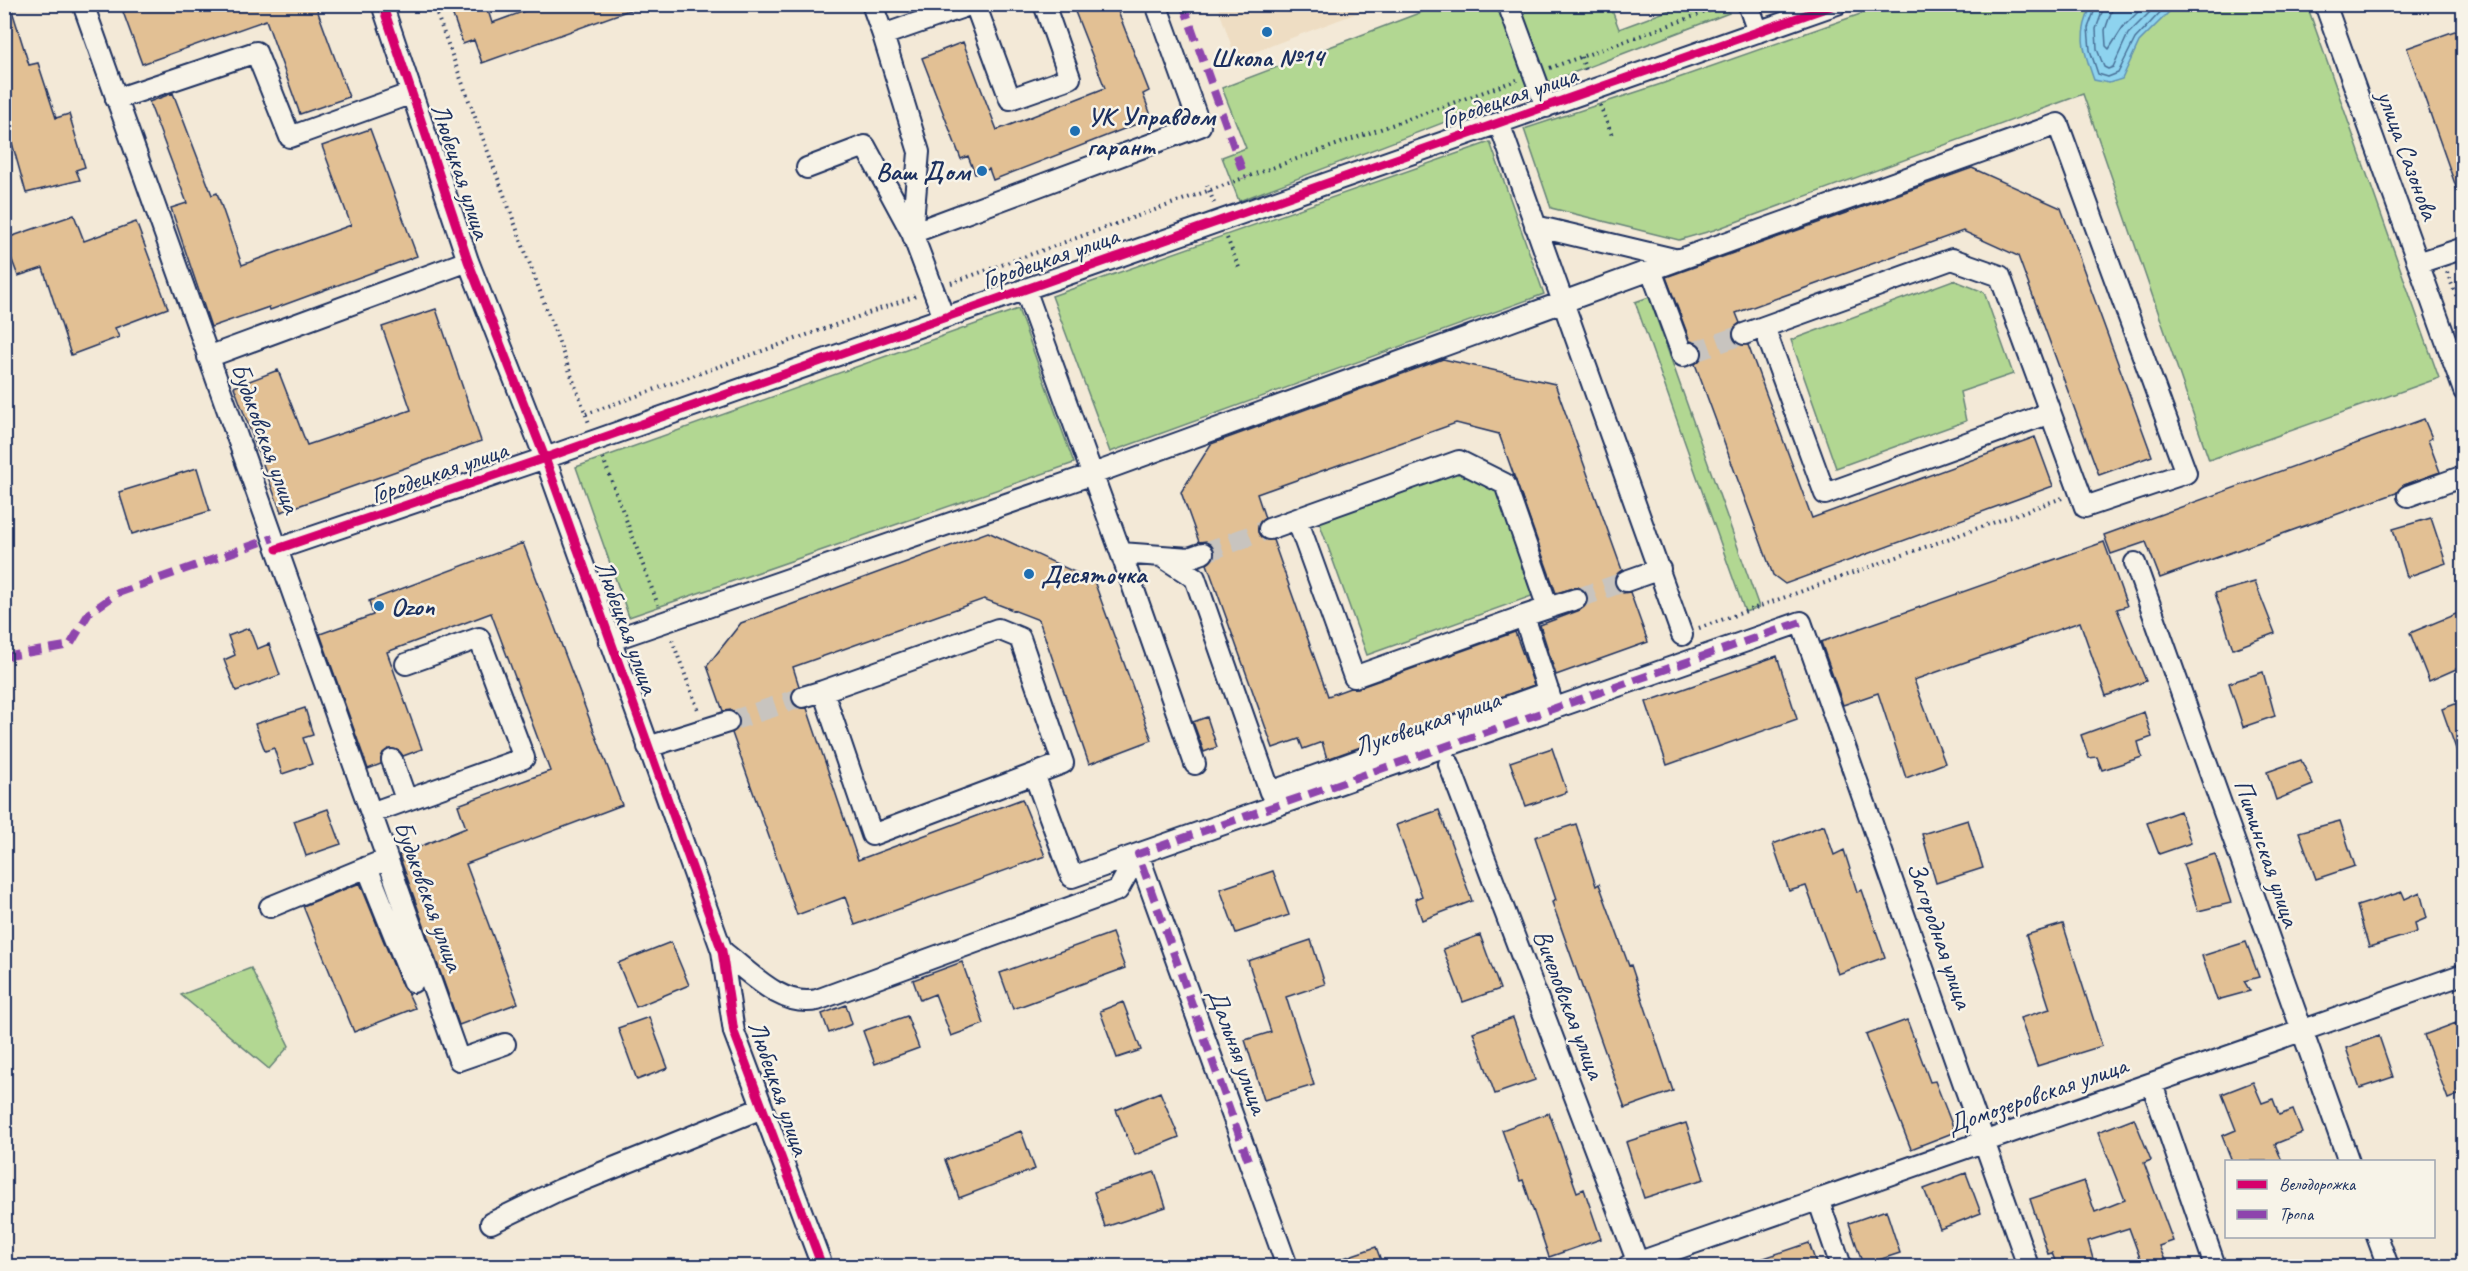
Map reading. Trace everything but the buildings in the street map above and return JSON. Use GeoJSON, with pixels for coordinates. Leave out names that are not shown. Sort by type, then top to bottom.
{"type":"FeatureCollection","features":[{"type":"Feature","properties":{"kind":"street","name":"Будьковская улица"},"geometry":{"type":"LineString","coordinates":[[83,4],[459,1060],[505,1044]]}},
{"type":"Feature","properties":{"kind":"street","name":"Любецкая улица"},"geometry":{"type":"LineString","coordinates":[[382,4],[468,261],[545,458],[722,951],[734,1032],[822,1266]]}},
{"type":"Feature","properties":{"kind":"street"},"geometry":{"type":"LineString","coordinates":[[872,4],[919,152],[912,233]]}},
{"type":"Feature","properties":{"kind":"street"},"geometry":{"type":"LineString","coordinates":[[883,35],[973,4],[1010,99],[1070,78],[1044,4]]}},
{"type":"Feature","properties":{"kind":"street"},"geometry":{"type":"LineString","coordinates":[[912,233],[1200,126],[1156,4]]}},
{"type":"Feature","properties":{"kind":"street"},"geometry":{"type":"LineString","coordinates":[[1508,4],[1546,106]]}},
{"type":"Feature","properties":{"kind":"street"},"geometry":{"type":"LineString","coordinates":[[1748,4],[1758,32]]}},
{"type":"Feature","properties":{"kind":"street","name":"Городецкая улица"},"geometry":{"type":"LineString","coordinates":[[277,549],[545,458],[1837,4]]}},
{"type":"Feature","properties":{"kind":"street","name":"улица Сазонова"},"geometry":{"type":"LineString","coordinates":[[2327,5],[2463,391]]}},
{"type":"Feature","properties":{"kind":"street"},"geometry":{"type":"LineString","coordinates":[[116,99],[256,52],[290,137],[412,93]]}},
{"type":"Feature","properties":{"kind":"street"},"geometry":{"type":"LineString","coordinates":[[1499,123],[1682,635]]}},
{"type":"Feature","properties":{"kind":"street"},"geometry":{"type":"LineString","coordinates":[[609,641],[1093,474],[2058,124],[2186,473],[2085,507],[2000,276],[1952,259],[1744,334]]}},
{"type":"Feature","properties":{"kind":"street"},"geometry":{"type":"LineString","coordinates":[[807,168],[865,146],[912,233],[944,318]]}},
{"type":"Feature","properties":{"kind":"street"},"geometry":{"type":"LineString","coordinates":[[1535,226],[1678,260]]}},
{"type":"Feature","properties":{"kind":"street"},"geometry":{"type":"LineString","coordinates":[[2418,263],[2463,248]]}},
{"type":"Feature","properties":{"kind":"street"},"geometry":{"type":"LineString","coordinates":[[208,357],[468,261]]}},
{"type":"Feature","properties":{"kind":"street"},"geometry":{"type":"LineString","coordinates":[[1651,270],[1683,356],[1691,353]]}},
{"type":"Feature","properties":{"kind":"street"},"geometry":{"type":"LineString","coordinates":[[1025,289],[1195,764]]}},
{"type":"Feature","properties":{"kind":"street"},"geometry":{"type":"LineString","coordinates":[[1764,327],[1826,494],[2050,413]]}},
{"type":"Feature","properties":{"kind":"street"},"geometry":{"type":"LineString","coordinates":[[1269,528],[1459,461],[1505,484],[1548,608]]}},
{"type":"Feature","properties":{"kind":"street"},"geometry":{"type":"LineString","coordinates":[[2408,496],[2463,476]]}},
{"type":"Feature","properties":{"kind":"street"},"geometry":{"type":"LineString","coordinates":[[1297,519],[1354,677],[1576,599]]}},
{"type":"Feature","properties":{"kind":"street"},"geometry":{"type":"LineString","coordinates":[[1121,553],[1189,558],[1203,553]]}},
{"type":"Feature","properties":{"kind":"street"},"geometry":{"type":"LineString","coordinates":[[1161,556],[1195,578],[1270,792],[1551,699],[1524,616]]}},
{"type":"Feature","properties":{"kind":"street","name":"Питинская улица"},"geometry":{"type":"LineString","coordinates":[[2135,563],[2349,1160]]}},
{"type":"Feature","properties":{"kind":"street"},"geometry":{"type":"LineString","coordinates":[[1626,581],[1660,569]]}},
{"type":"Feature","properties":{"kind":"street","name":"Луковецкая улица"},"geometry":{"type":"LineString","coordinates":[[1034,774],[1072,877],[1551,699],[1801,622]]}},
{"type":"Feature","properties":{"kind":"street","name":"Загородная улица"},"geometry":{"type":"LineString","coordinates":[[1801,622],[2028,1266]]}},
{"type":"Feature","properties":{"kind":"street"},"geometry":{"type":"LineString","coordinates":[[803,697],[998,629],[1020,638],[1063,763],[872,835],[823,691]]}},
{"type":"Feature","properties":{"kind":"street"},"geometry":{"type":"LineString","coordinates":[[371,813],[524,758],[479,638],[406,664]]}},
{"type":"Feature","properties":{"kind":"street"},"geometry":{"type":"LineString","coordinates":[[648,747],[728,722]]}},
{"type":"Feature","properties":{"kind":"street"},"geometry":{"type":"LineString","coordinates":[[392,760],[406,799]]}},
{"type":"Feature","properties":{"kind":"street","name":"Вичеловская улица"},"geometry":{"type":"LineString","coordinates":[[1449,764],[1633,1265]]}},
{"type":"Feature","properties":{"kind":"street"},"geometry":{"type":"LineString","coordinates":[[722,951],[781,996],[801,1003],[817,1000],[1118,890],[1138,854]]}},
{"type":"Feature","properties":{"kind":"street","name":"Дальняя улица"},"geometry":{"type":"LineString","coordinates":[[1138,854],[1287,1266]]}},
{"type":"Feature","properties":{"kind":"street"},"geometry":{"type":"LineString","coordinates":[[270,907],[387,859]]}},
{"type":"Feature","properties":{"kind":"street"},"geometry":{"type":"LineString","coordinates":[[367,867],[413,982]]}},
{"type":"Feature","properties":{"kind":"street","name":"Домозеровская улица"},"geometry":{"type":"LineString","coordinates":[[1633,1265],[1660,1261],[1818,1199],[2463,974]]}},
{"type":"Feature","properties":{"kind":"street"},"geometry":{"type":"LineString","coordinates":[[2152,1084],[2216,1266]]}},
{"type":"Feature","properties":{"kind":"street"},"geometry":{"type":"LineString","coordinates":[[491,1223],[559,1190],[762,1107]]}},
{"type":"Feature","properties":{"kind":"street"},"geometry":{"type":"LineString","coordinates":[[1818,1199],[1841,1266]]}},
{"type":"Feature","properties":{"kind":"street"},"geometry":{"type":"LineString","coordinates":[[2378,1238],[2388,1266]]}},
{"type":"Feature","properties":{"kind":"path"},"geometry":{"type":"LineString","coordinates":[[433,4],[705,729]]}},
{"type":"Feature","properties":{"kind":"path"},"geometry":{"type":"LineString","coordinates":[[586,414],[1728,4]]}},
{"type":"Feature","properties":{"kind":"path"},"geometry":{"type":"LineString","coordinates":[[2442,256],[2463,316]]}},
{"type":"Feature","properties":{"kind":"path"},"geometry":{"type":"LineString","coordinates":[[1682,635],[2080,492]]}},
{"type":"Feature","properties":{"kind":"shaded area","name":"Школа №14"},"geometry":{"type":"Polygon","coordinates":[[[1217,4],[1378,4],[1378,5],[1236,59],[1217,4]]]}},
{"type":"Feature","properties":{"kind":"green space"},"geometry":{"type":"Polygon","coordinates":[[[1440,5],[1610,5],[1619,29],[1683,5],[1726,5],[1729,13],[1239,201],[1222,157],[1246,148],[1222,88],[1440,5]]]}},
{"type":"Feature","properties":{"kind":"green space"},"geometry":{"type":"Polygon","coordinates":[[[1886,5],[2307,5],[2439,378],[2209,460],[2083,94],[1714,230],[1679,240],[1551,208],[1524,129],[1664,83],[1886,5]]]}},
{"type":"Feature","properties":{"kind":"green space"},"geometry":{"type":"Polygon","coordinates":[[[1490,142],[1544,294],[1110,452],[1052,296],[1490,142]]]}},
{"type":"Feature","properties":{"kind":"green space"},"geometry":{"type":"Polygon","coordinates":[[[1953,280],[1984,292],[2013,374],[1960,392],[1966,421],[1836,468],[1791,340],[1953,280]]]}},
{"type":"Feature","properties":{"kind":"green space"},"geometry":{"type":"Polygon","coordinates":[[[1649,297],[1759,607],[1745,612],[1635,302],[1649,297]]]}},
{"type":"Feature","properties":{"kind":"green space"},"geometry":{"type":"Polygon","coordinates":[[[1018,309],[1074,463],[629,617],[576,467],[1018,309]]]}},
{"type":"Feature","properties":{"kind":"green space"},"geometry":{"type":"Polygon","coordinates":[[[1457,469],[1499,489],[1537,594],[1367,655],[1318,519],[1457,469]]]}},
{"type":"Feature","properties":{"kind":"green space"},"geometry":{"type":"Polygon","coordinates":[[[251,968],[289,1046],[269,1069],[181,995],[251,968]]]}},
{"type":"Feature","properties":{"kind":"water"},"geometry":{"type":"Polygon","coordinates":[[[2092,4],[2176,5],[2139,42],[2122,79],[2109,83],[2094,80],[2083,42],[2084,25],[2092,4]]]}},
{"type":"Feature","properties":{"kind":"tunnel"},"geometry":{"type":"LineString","coordinates":[[1691,353],[1744,334]]}},
{"type":"Feature","properties":{"kind":"tunnel"},"geometry":{"type":"LineString","coordinates":[[1203,553],[1269,529]]}},
{"type":"Feature","properties":{"kind":"tunnel"},"geometry":{"type":"LineString","coordinates":[[1576,599],[1626,581]]}},
{"type":"Feature","properties":{"kind":"tunnel"},"geometry":{"type":"LineString","coordinates":[[728,722],[803,697]]}},
{"type":"Feature","properties":{"kind":"marked path"},"geometry":{"type":"LineString","coordinates":[[1183,4],[1245,178]]}},
{"type":"Feature","properties":{"kind":"marked path"},"geometry":{"type":"LineString","coordinates":[[4,657],[70,645],[89,613],[118,593],[273,538]]}},
{"type":"Feature","properties":{"kind":"marked path"},"geometry":{"type":"LineString","coordinates":[[1248,1160],[1138,854],[1801,622]]}},
{"type":"Feature","properties":{"kind":"cycle path"},"geometry":{"type":"LineString","coordinates":[[382,4],[468,261],[545,458],[722,951],[734,1032],[822,1266]]}},
{"type":"Feature","properties":{"kind":"cycle path"},"geometry":{"type":"LineString","coordinates":[[277,549],[545,458],[1837,4]]}},
{"type":"Feature","properties":{"kind":"place","name":"Школа №14"},"geometry":{"type":"Point","coordinates":[1267,32]}},
{"type":"Feature","properties":{"kind":"place","name":"УК Управдом гарант"},"geometry":{"type":"Point","coordinates":[1075,131]}},
{"type":"Feature","properties":{"kind":"place","name":"Ваш Дом"},"geometry":{"type":"Point","coordinates":[982,171]}},
{"type":"Feature","properties":{"kind":"place","name":"Десяточка"},"geometry":{"type":"Point","coordinates":[1029,574]}},
{"type":"Feature","properties":{"kind":"place","name":"Ozon"},"geometry":{"type":"Point","coordinates":[379,606]}}]}
